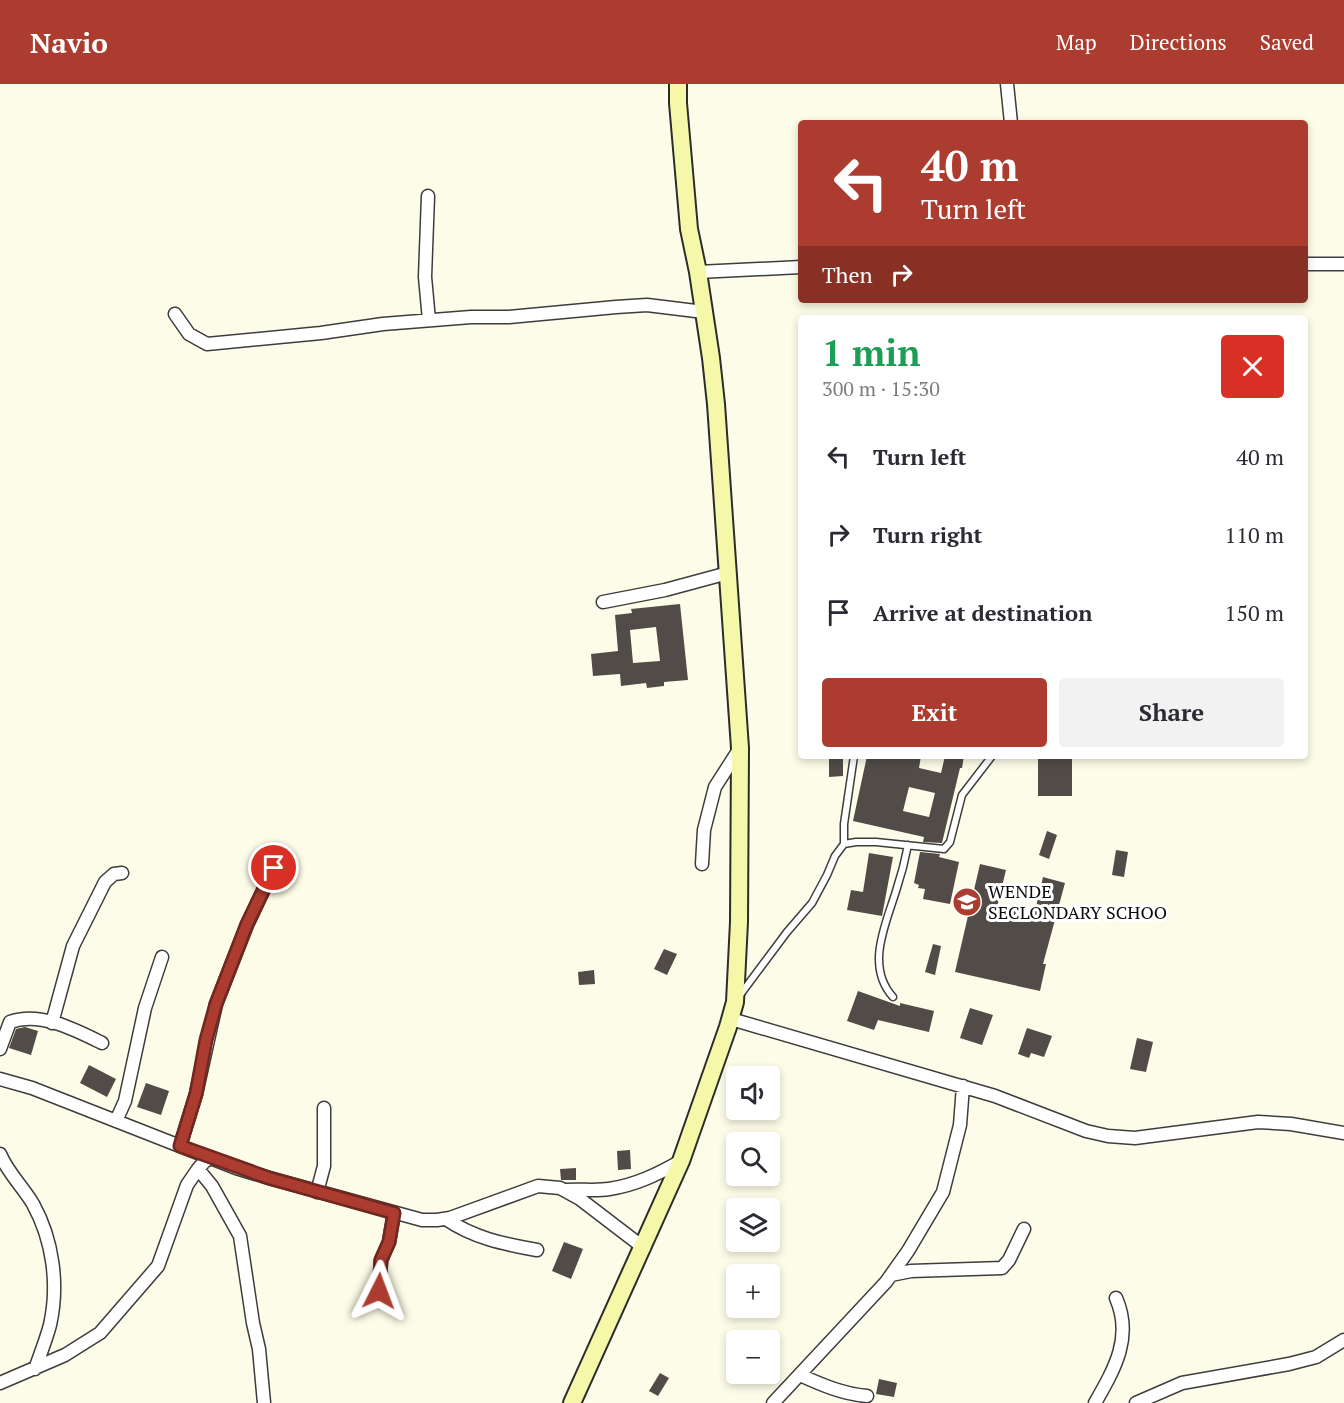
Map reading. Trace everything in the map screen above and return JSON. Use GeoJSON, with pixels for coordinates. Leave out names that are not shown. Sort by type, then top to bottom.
{"type":"FeatureCollection","features":[{"type":"Feature","properties":{"kind":"street"},"geometry":{"type":"LineString","coordinates":[[572,1403],[644,1248],[681,1161],[735,1002],[739,922],[740,748],[715,393],[698,272],[689,229],[678,84]]}},
{"type":"Feature","properties":{"kind":"street"},"geometry":{"type":"LineString","coordinates":[[1007,84],[1011,120]]}},
{"type":"Feature","properties":{"kind":"street"},"geometry":{"type":"LineString","coordinates":[[428,196],[425,278],[429,320]]}},
{"type":"Feature","properties":{"kind":"street"},"geometry":{"type":"LineString","coordinates":[[1308,264],[1344,264]]}},
{"type":"Feature","properties":{"kind":"street"},"geometry":{"type":"LineString","coordinates":[[698,272],[798,267]]}},
{"type":"Feature","properties":{"kind":"street"},"geometry":{"type":"LineString","coordinates":[[175,314],[189,334],[207,344],[321,333],[383,324],[471,317],[508,317],[648,305],[704,312]]}},
{"type":"Feature","properties":{"kind":"street"},"geometry":{"type":"LineString","coordinates":[[603,602],[664,590],[728,573]]}},
{"type":"Feature","properties":{"kind":"street"},"geometry":{"type":"LineString","coordinates":[[702,864],[704,830],[714,788],[740,748]]}},
{"type":"Feature","properties":{"kind":"street"},"geometry":{"type":"LineString","coordinates":[[180,1146],[196,1094],[206,1040],[216,1004],[247,924],[274,868]]}},
{"type":"Feature","properties":{"kind":"street"},"geometry":{"type":"LineString","coordinates":[[52,1023],[73,946],[105,882],[114,874],[122,873]]}},
{"type":"Feature","properties":{"kind":"street"},"geometry":{"type":"LineString","coordinates":[[116,1121],[125,1101],[145,1008],[162,957]]}},
{"type":"Feature","properties":{"kind":"street"},"geometry":{"type":"LineString","coordinates":[[0,1049],[10,1022],[27,1018],[71,1029],[102,1043]]}},
{"type":"Feature","properties":{"kind":"street"},"geometry":{"type":"LineString","coordinates":[[731,1019],[963,1086],[1086,1131],[1108,1136],[1136,1138],[1258,1122],[1291,1124],[1344,1133]]}},
{"type":"Feature","properties":{"kind":"street"},"geometry":{"type":"LineString","coordinates":[[0,1079],[40,1091],[258,1175],[422,1220],[446,1219],[538,1186],[560,1188],[580,1199],[644,1248]]}},
{"type":"Feature","properties":{"kind":"street"},"geometry":{"type":"LineString","coordinates":[[774,1403],[891,1275],[908,1251],[943,1192],[960,1125],[963,1086]]}},
{"type":"Feature","properties":{"kind":"street"},"geometry":{"type":"LineString","coordinates":[[317,1192],[324,1166],[324,1108]]}},
{"type":"Feature","properties":{"kind":"street"},"geometry":{"type":"LineString","coordinates":[[0,1154],[45,1228],[54,1268],[50,1324],[35,1369]]}},
{"type":"Feature","properties":{"kind":"street"},"geometry":{"type":"LineString","coordinates":[[0,1383],[65,1355],[100,1333],[158,1266],[187,1185],[198,1169],[212,1158]]}},
{"type":"Feature","properties":{"kind":"street"},"geometry":{"type":"LineString","coordinates":[[565,1190],[608,1189],[633,1183],[652,1177],[681,1161]]}},
{"type":"Feature","properties":{"kind":"street"},"geometry":{"type":"LineString","coordinates":[[198,1169],[212,1186],[240,1236],[259,1350],[264,1403]]}},
{"type":"Feature","properties":{"kind":"street"},"geometry":{"type":"LineString","coordinates":[[379,1291],[381,1260],[389,1242],[394,1213]]}},
{"type":"Feature","properties":{"kind":"street"},"geometry":{"type":"LineString","coordinates":[[446,1219],[488,1240],[537,1250]]}},
{"type":"Feature","properties":{"kind":"street"},"geometry":{"type":"LineString","coordinates":[[891,1275],[911,1271],[1002,1268],[1009,1260],[1024,1229]]}},
{"type":"Feature","properties":{"kind":"street"},"geometry":{"type":"LineString","coordinates":[[1095,1403],[1107,1382],[1124,1332],[1122,1312],[1116,1298]]}},
{"type":"Feature","properties":{"kind":"street"},"geometry":{"type":"LineString","coordinates":[[1136,1403],[1182,1383],[1316,1357],[1344,1340]]}},
{"type":"Feature","properties":{"kind":"street"},"geometry":{"type":"LineString","coordinates":[[800,1375],[834,1390],[867,1396]]}},
{"type":"Feature","properties":{"kind":"lane"},"geometry":{"type":"LineString","coordinates":[[735,1002],[754,974],[812,903],[835,856],[844,844],[844,824],[854,759]]}},
{"type":"Feature","properties":{"kind":"lane"},"geometry":{"type":"LineString","coordinates":[[844,844],[866,842],[938,849],[948,847],[962,795],[990,759]]}},
{"type":"Feature","properties":{"kind":"lane"},"geometry":{"type":"LineString","coordinates":[[893,997],[886,990],[880,976],[879,952],[882,931],[896,892],[908,845]]}},
{"type":"Feature","properties":{"kind":"building"},"geometry":{"type":"Polygon","coordinates":[[[680,604],[688,680],[664,682],[664,686],[647,688],[646,683],[621,686],[620,674],[593,676],[591,654],[618,651],[615,615],[632,613],[631,609],[680,604]],[[656,627],[630,630],[633,663],[660,661],[656,627]]]}},
{"type":"Feature","properties":{"kind":"building"},"geometry":{"type":"Polygon","coordinates":[[[829,759],[843,759],[843,776],[829,777],[829,759]]]}},
{"type":"Feature","properties":{"kind":"building"},"geometry":{"type":"Polygon","coordinates":[[[866,759],[920,759],[919,768],[941,773],[944,759],[964,759],[942,843],[923,842],[924,837],[853,821],[866,759]],[[909,787],[903,811],[929,817],[935,793],[909,787]]]}},
{"type":"Feature","properties":{"kind":"building"},"geometry":{"type":"Polygon","coordinates":[[[1038,759],[1072,759],[1072,796],[1038,796],[1038,759]]]}},
{"type":"Feature","properties":{"kind":"building"},"geometry":{"type":"Polygon","coordinates":[[[1047,831],[1057,835],[1049,859],[1039,855],[1047,831]]]}},
{"type":"Feature","properties":{"kind":"building"},"geometry":{"type":"Polygon","coordinates":[[[1116,850],[1128,852],[1124,877],[1112,875],[1116,850]]]}},
{"type":"Feature","properties":{"kind":"building"},"geometry":{"type":"Polygon","coordinates":[[[920,852],[940,854],[939,857],[959,862],[950,904],[923,899],[925,889],[918,888],[919,885],[914,883],[920,852]]]}},
{"type":"Feature","properties":{"kind":"building"},"geometry":{"type":"Polygon","coordinates":[[[869,853],[893,857],[882,916],[847,910],[851,890],[863,892],[869,853]]]}},
{"type":"Feature","properties":{"kind":"building"},"geometry":{"type":"Polygon","coordinates":[[[980,864],[1006,870],[997,907],[1034,915],[1043,877],[1065,883],[1043,964],[1046,964],[1040,991],[955,972],[980,864]]]}},
{"type":"Feature","properties":{"kind":"building"},"geometry":{"type":"Polygon","coordinates":[[[933,944],[941,946],[935,975],[925,972],[933,944]]]}},
{"type":"Feature","properties":{"kind":"building"},"geometry":{"type":"Polygon","coordinates":[[[664,949],[677,954],[667,975],[654,969],[664,949]]]}},
{"type":"Feature","properties":{"kind":"building"},"geometry":{"type":"Polygon","coordinates":[[[594,970],[595,984],[579,985],[578,972],[594,970]]]}},
{"type":"Feature","properties":{"kind":"building"},"geometry":{"type":"Polygon","coordinates":[[[858,991],[900,1006],[900,1003],[934,1011],[929,1032],[878,1020],[874,1030],[847,1021],[858,991]]]}},
{"type":"Feature","properties":{"kind":"building"},"geometry":{"type":"Polygon","coordinates":[[[970,1008],[993,1015],[982,1045],[960,1038],[970,1008]]]}},
{"type":"Feature","properties":{"kind":"building"},"geometry":{"type":"Polygon","coordinates":[[[25,1027],[38,1031],[31,1055],[9,1048],[16,1029],[25,1027]]]}},
{"type":"Feature","properties":{"kind":"building"},"geometry":{"type":"Polygon","coordinates":[[[1027,1028],[1052,1036],[1044,1057],[1031,1053],[1029,1058],[1018,1054],[1027,1028]]]}},
{"type":"Feature","properties":{"kind":"building"},"geometry":{"type":"Polygon","coordinates":[[[1137,1038],[1153,1042],[1146,1072],[1130,1069],[1137,1038]]]}},
{"type":"Feature","properties":{"kind":"building"},"geometry":{"type":"Polygon","coordinates":[[[89,1065],[116,1079],[107,1097],[80,1083],[89,1065]]]}},
{"type":"Feature","properties":{"kind":"building"},"geometry":{"type":"Polygon","coordinates":[[[146,1083],[169,1091],[161,1115],[137,1107],[146,1083]]]}},
{"type":"Feature","properties":{"kind":"building"},"geometry":{"type":"Polygon","coordinates":[[[630,1150],[631,1169],[618,1170],[617,1151],[630,1150]]]}},
{"type":"Feature","properties":{"kind":"building"},"geometry":{"type":"Polygon","coordinates":[[[576,1168],[576,1180],[561,1180],[560,1169],[576,1168]]]}},
{"type":"Feature","properties":{"kind":"building"},"geometry":{"type":"Polygon","coordinates":[[[564,1242],[583,1249],[571,1279],[552,1271],[564,1242]]]}},
{"type":"Feature","properties":{"kind":"building"},"geometry":{"type":"Polygon","coordinates":[[[660,1373],[669,1378],[658,1396],[649,1391],[660,1373]]]}},
{"type":"Feature","properties":{"kind":"building"},"geometry":{"type":"Polygon","coordinates":[[[879,1379],[897,1383],[894,1397],[876,1394],[879,1379]]]}},
{"type":"Feature","properties":{"kind":"place","name":"WENDE SECLONDARY SCHOO"},"geometry":{"type":"Point","coordinates":[967,902]}},
{"type":"Feature","properties":{"kind":"route"},"geometry":{"type":"LineString","coordinates":[[274,868],[247,924],[216,1004],[206,1040],[196,1094],[180,1146],[236,1168],[394,1213],[389,1242],[381,1260],[379,1291]]}}]}
